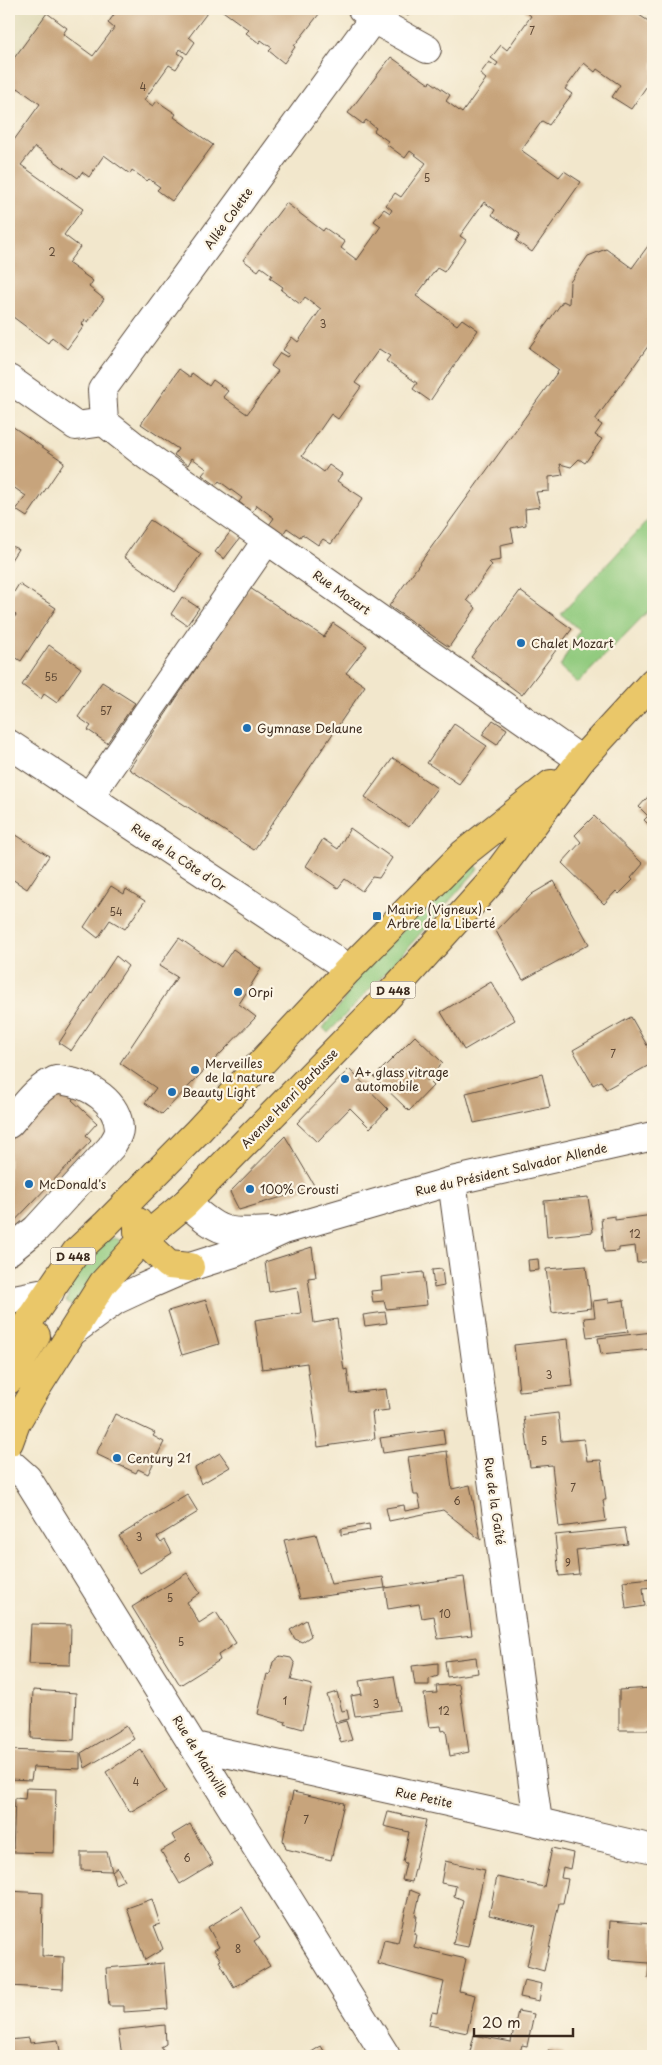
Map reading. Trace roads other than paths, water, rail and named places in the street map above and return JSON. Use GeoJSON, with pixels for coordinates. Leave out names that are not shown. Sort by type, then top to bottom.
{"type":"FeatureCollection","features":[{"type":"Feature","properties":{"kind":"main road","name":"Avenue Henri Barbusse"},"geometry":{"type":"LineString","coordinates":[[9,1442],[16,1423],[36,1389],[103,1283],[142,1240],[186,1203],[382,1002],[490,883],[581,760],[653,682]]}},
{"type":"Feature","properties":{"kind":"main road","name":"Avenue Henri Barbusse"},"geometry":{"type":"LineString","coordinates":[[9,1350],[76,1252],[198,1131],[463,854],[581,760]]}},
{"type":"Feature","properties":{"kind":"main road"},"geometry":{"type":"LineString","coordinates":[[190,1267],[169,1265],[142,1240],[137,1225],[145,1209],[151,1199],[206,1140],[314,1028],[350,970]]}},
{"type":"Feature","properties":{"kind":"main road"},"geometry":{"type":"LineString","coordinates":[[105,1225],[172,1200],[186,1203]]}},
{"type":"Feature","properties":{"kind":"main road"},"geometry":{"type":"LineString","coordinates":[[9,1380],[47,1317],[50,1292]]}},
{"type":"Feature","properties":{"kind":"street","name":"Allée Colette"},"geometry":{"type":"LineString","coordinates":[[104,422],[102,390],[368,14],[427,49]]}},
{"type":"Feature","properties":{"kind":"street"},"geometry":{"type":"LineString","coordinates":[[9,379],[76,426],[104,422]]}},
{"type":"Feature","properties":{"kind":"street","name":"Rue Mozart"},"geometry":{"type":"LineString","coordinates":[[104,422],[147,456],[581,760]]}},
{"type":"Feature","properties":{"kind":"street"},"geometry":{"type":"LineString","coordinates":[[89,797],[267,540]]}},
{"type":"Feature","properties":{"kind":"street","name":"Rue de la Côte d'Or"},"geometry":{"type":"LineString","coordinates":[[9,744],[350,970]]}},
{"type":"Feature","properties":{"kind":"street"},"geometry":{"type":"LineString","coordinates":[[9,1124],[44,1086],[56,1080],[73,1082],[91,1089],[106,1101],[116,1115],[119,1130],[112,1147],[36,1229],[9,1252]]}},
{"type":"Feature","properties":{"kind":"street","name":"Rue du Président Salvador Allende"},"geometry":{"type":"LineString","coordinates":[[74,1330],[116,1300],[190,1267],[234,1253],[284,1230],[452,1181],[653,1136]]}},
{"type":"Feature","properties":{"kind":"street","name":"Rue de la Gaîté"},"geometry":{"type":"LineString","coordinates":[[452,1181],[538,1822]]}},
{"type":"Feature","properties":{"kind":"street","name":"Rue du Président Salvador Allende"},"geometry":{"type":"LineString","coordinates":[[186,1203],[218,1228],[232,1233],[284,1230]]}},
{"type":"Feature","properties":{"kind":"street"},"geometry":{"type":"LineString","coordinates":[[9,1300],[50,1292]]}},
{"type":"Feature","properties":{"kind":"street","name":"Rue de Mainville"},"geometry":{"type":"LineString","coordinates":[[9,1462],[27,1478],[386,2056]]}},
{"type":"Feature","properties":{"kind":"street","name":"Rue Petite"},"geometry":{"type":"LineString","coordinates":[[194,1746],[653,1849]]}},
{"type":"Feature","properties":{"kind":"place","name":"Chalet Mozart"},"geometry":{"type":"Point","coordinates":[521,643]}},
{"type":"Feature","properties":{"kind":"place","name":"Gymnase Delaune"},"geometry":{"type":"Point","coordinates":[247,728]}},
{"type":"Feature","properties":{"kind":"place","name":"Mairie (Vigneux) - Arbre de la Liberté"},"geometry":{"type":"Point","coordinates":[377,916]}},
{"type":"Feature","properties":{"kind":"place","name":"Orpi"},"geometry":{"type":"Point","coordinates":[238,992]}},
{"type":"Feature","properties":{"kind":"place","name":"Merveilles de la nature"},"geometry":{"type":"Point","coordinates":[195,1070]}},
{"type":"Feature","properties":{"kind":"place","name":"A+ glass vitrage automobile"},"geometry":{"type":"Point","coordinates":[345,1079]}},
{"type":"Feature","properties":{"kind":"place","name":"Beauty Light"},"geometry":{"type":"Point","coordinates":[172,1092]}},
{"type":"Feature","properties":{"kind":"place","name":"McDonald's"},"geometry":{"type":"Point","coordinates":[29,1184]}},
{"type":"Feature","properties":{"kind":"place","name":"100% Crousti"},"geometry":{"type":"Point","coordinates":[250,1189]}},
{"type":"Feature","properties":{"kind":"place","name":"Century 21"},"geometry":{"type":"Point","coordinates":[117,1458]}}]}
